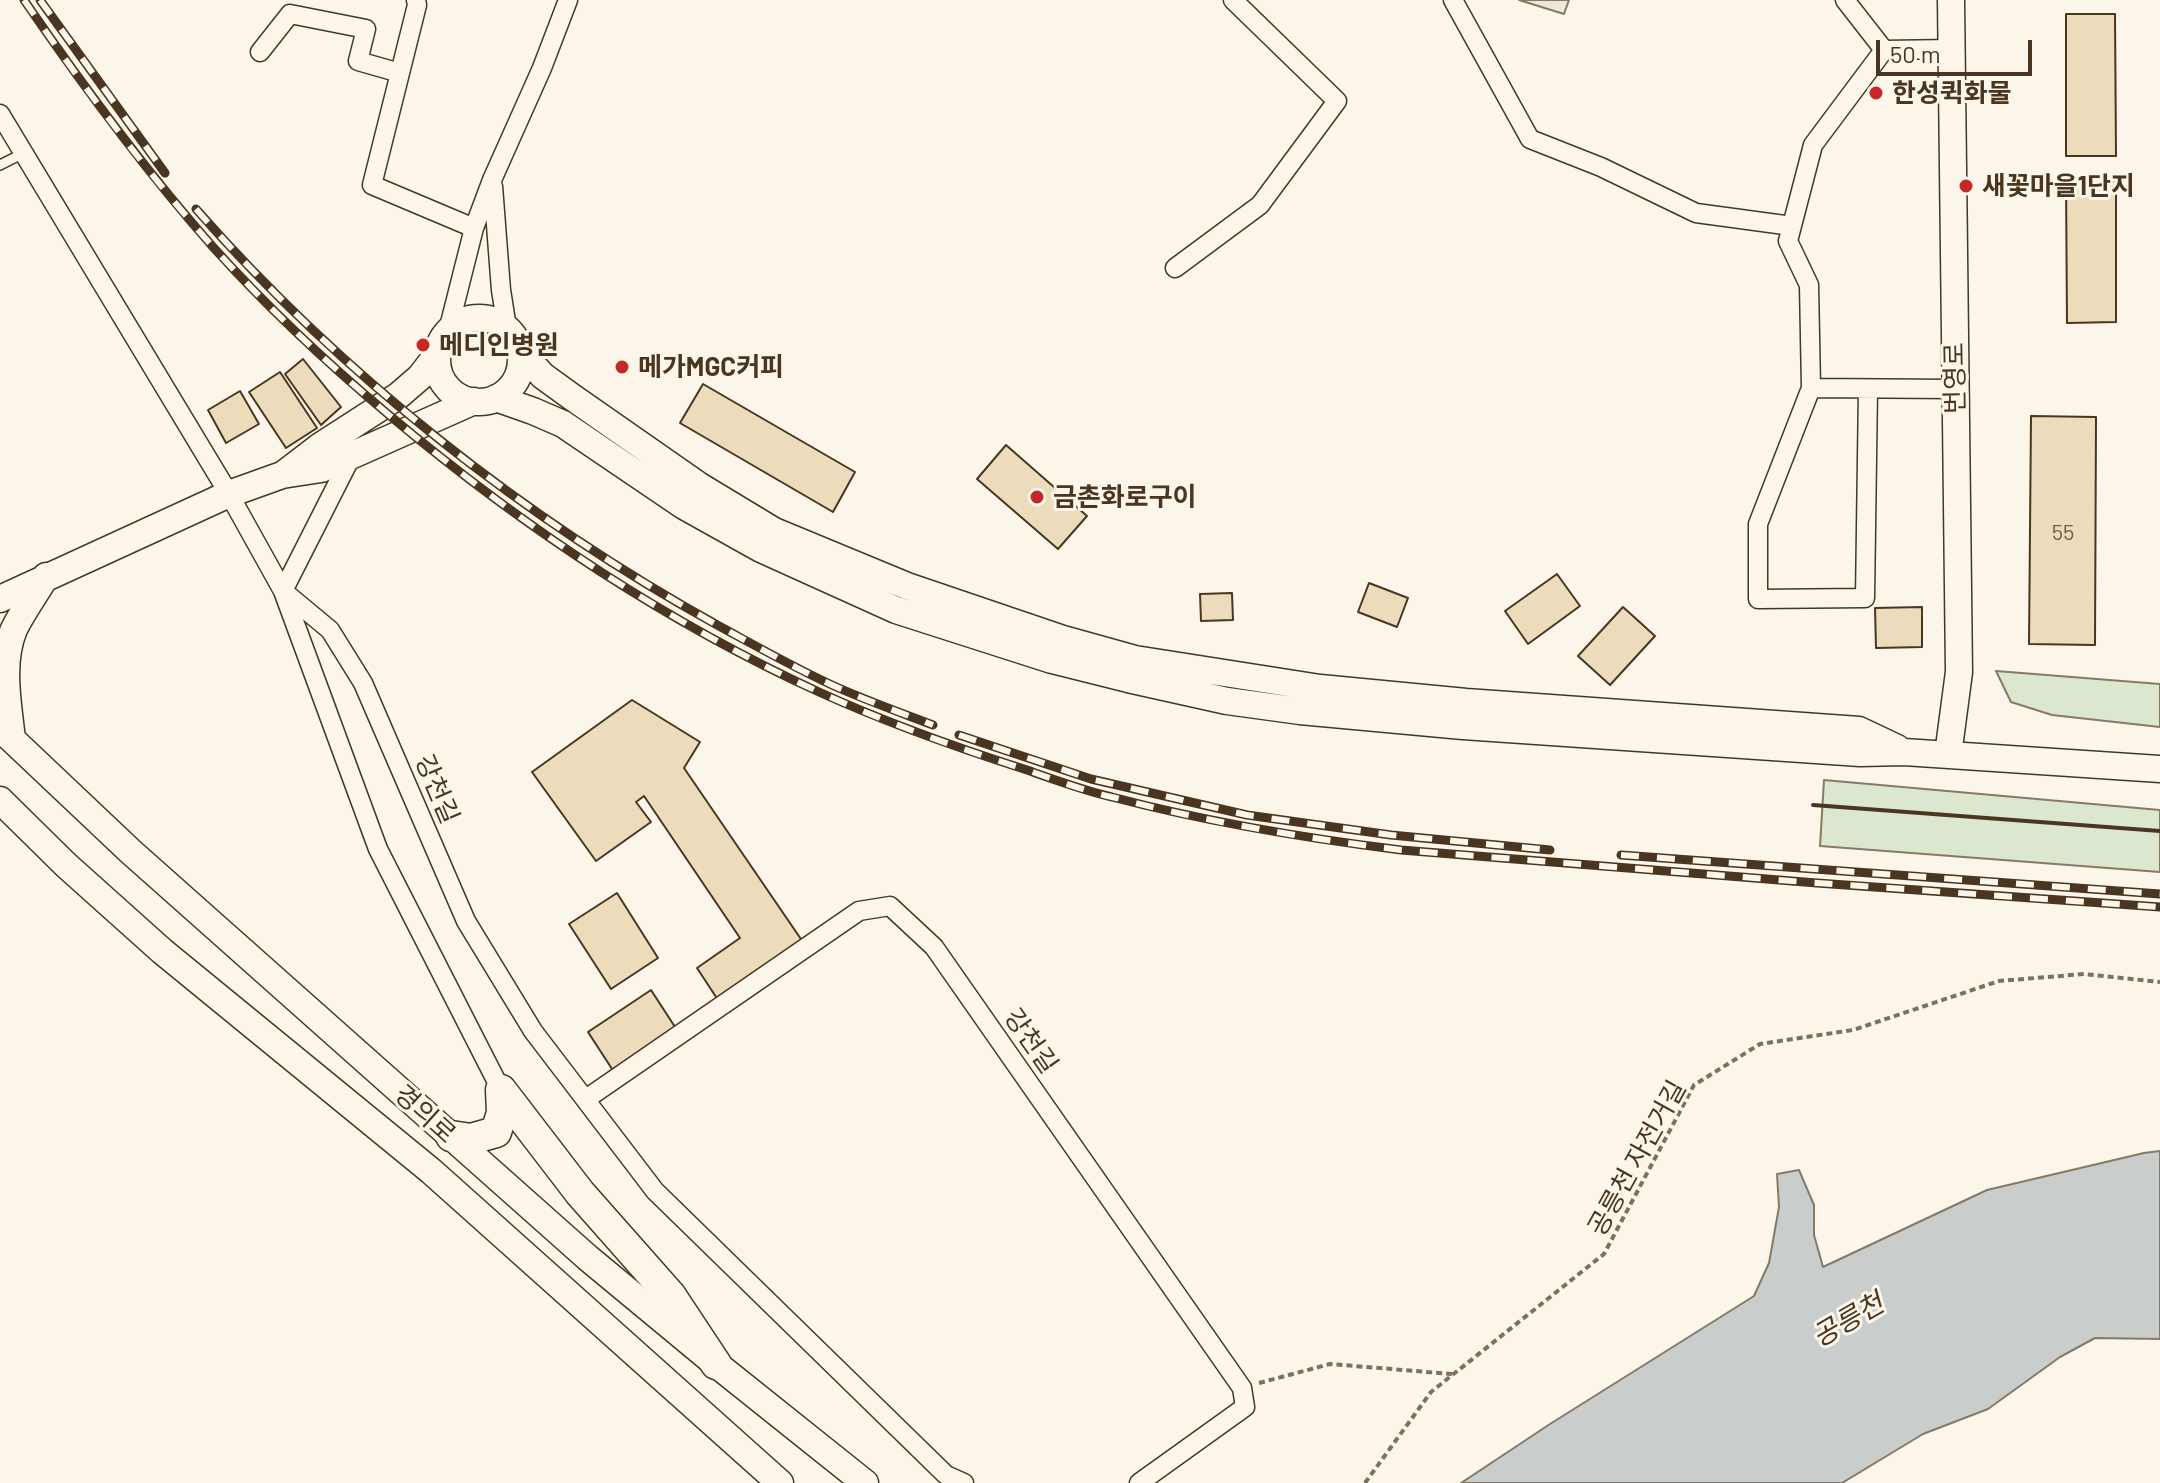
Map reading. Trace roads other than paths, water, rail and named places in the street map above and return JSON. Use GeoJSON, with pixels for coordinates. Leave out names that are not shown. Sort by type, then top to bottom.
{"type":"FeatureCollection","features":[{"type":"Feature","properties":{"kind":"main road"},"geometry":{"type":"LineString","coordinates":[[451,1136],[471,1139],[496,1132],[502,1113],[501,1090]]}},
{"type":"Feature","properties":{"kind":"main road"},"geometry":{"type":"LineString","coordinates":[[501,1090],[580,1193],[671,1296],[716,1364]]}},
{"type":"Feature","properties":{"kind":"street"},"geometry":{"type":"LineString","coordinates":[[416,0],[372,185],[474,228]]}},
{"type":"Feature","properties":{"kind":"street"},"geometry":{"type":"LineString","coordinates":[[568,0],[474,228],[443,343],[438,368],[442,380],[461,398],[533,411],[563,424],[684,506],[761,549],[896,610],[1052,660],[1227,701],[1300,711],[1479,727],[1860,753],[1904,752],[2160,769]]}},
{"type":"Feature","properties":{"kind":"street"},"geometry":{"type":"LineString","coordinates":[[1175,268],[1260,205],[1337,101],[1233,0]]}},
{"type":"Feature","properties":{"kind":"street"},"geometry":{"type":"LineString","coordinates":[[1453,0],[1530,139],[1601,167],[1696,213],[1792,226]]}},
{"type":"Feature","properties":{"kind":"street"},"geometry":{"type":"LineString","coordinates":[[1845,0],[1884,50]]}},
{"type":"Feature","properties":{"kind":"street","name":"번영로"},"geometry":{"type":"LineString","coordinates":[[1948,755],[1959,672],[1951,0]]}},
{"type":"Feature","properties":{"kind":"street"},"geometry":{"type":"LineString","coordinates":[[260,52],[290,14],[366,29],[358,61],[400,73]]}},
{"type":"Feature","properties":{"kind":"street"},"geometry":{"type":"LineString","coordinates":[[1884,50],[1952,49]]}},
{"type":"Feature","properties":{"kind":"street"},"geometry":{"type":"LineString","coordinates":[[1868,389],[1865,598],[1758,599],[1758,524],[1811,388],[1809,285],[1788,241],[1813,145],[1884,50]]}},
{"type":"Feature","properties":{"kind":"street"},"geometry":{"type":"LineString","coordinates":[[0,114],[229,494],[283,591],[378,849],[501,1090]]}},
{"type":"Feature","properties":{"kind":"street"},"geometry":{"type":"LineString","coordinates":[[0,599],[24,583],[229,494],[282,475],[321,469],[485,400],[513,384],[521,363],[501,290],[492,180]]}},
{"type":"Feature","properties":{"kind":"street"},"geometry":{"type":"LineString","coordinates":[[282,475],[398,396],[420,377],[458,323],[470,318],[483,318],[496,321],[543,376],[698,485],[774,531],[907,586],[1063,639],[1135,659],[1320,688],[1466,702],[1859,730],[1904,752]]}},
{"type":"Feature","properties":{"kind":"street"},"geometry":{"type":"LineString","coordinates":[[1811,388],[1955,389]]}},
{"type":"Feature","properties":{"kind":"street"},"geometry":{"type":"LineString","coordinates":[[283,591],[351,457]]}},
{"type":"Feature","properties":{"kind":"street"},"geometry":{"type":"LineString","coordinates":[[6,734],[6,653],[24,583]]}},
{"type":"Feature","properties":{"kind":"street","name":"강천길"},"geometry":{"type":"LineString","coordinates":[[283,591],[330,630],[363,683],[466,921],[533,1031],[655,1191],[946,1475],[964,1483]]}},
{"type":"Feature","properties":{"kind":"street","name":"경의로"},"geometry":{"type":"LineString","coordinates":[[6,734],[130,851],[588,1258],[865,1483]]}},
{"type":"Feature","properties":{"kind":"street","name":"경의로"},"geometry":{"type":"LineString","coordinates":[[0,800],[66,865],[162,951],[431,1171],[780,1483]]}},
{"type":"Feature","properties":{"kind":"street","name":"강천길"},"geometry":{"type":"LineString","coordinates":[[586,1099],[859,911],[890,906],[934,947],[1242,1388],[1245,1407],[1139,1483]]}},
{"type":"Feature","properties":{"kind":"lane"},"geometry":{"type":"LineString","coordinates":[[0,165],[22,154]]}},
{"type":"Feature","properties":{"kind":"water","name":"공릉천"},"geometry":{"type":"Polygon","coordinates":[[[2160,1151],[2160,1339],[2095,1338],[2060,1357],[1988,1409],[1923,1434],[1842,1483],[1461,1483],[1754,1296],[1769,1263],[1779,1207],[1777,1174],[1799,1170],[1814,1205],[1814,1235],[1823,1267],[1987,1190],[2160,1151]]]}},
{"type":"Feature","properties":{"kind":"railway"},"geometry":{"type":"LineString","coordinates":[[24,0],[115,126],[187,218],[276,313],[366,395],[489,494],[595,568],[705,634],[844,703],[946,743],[1090,791],[1220,822],[1292,835],[1401,850],[2160,907]]}},
{"type":"Feature","properties":{"kind":"railway"},"geometry":{"type":"LineString","coordinates":[[40,0],[165,173]]}},
{"type":"Feature","properties":{"kind":"railway"},"geometry":{"type":"LineString","coordinates":[[196,209],[252,270],[374,386],[507,491],[576,539],[719,626],[832,685],[933,725]]}},
{"type":"Feature","properties":{"kind":"railway"},"geometry":{"type":"LineString","coordinates":[[959,735],[1091,779],[1247,815],[1391,835],[1550,850]]}},
{"type":"Feature","properties":{"kind":"railway"},"geometry":{"type":"LineString","coordinates":[[1621,855],[2160,894]]}},
{"type":"Feature","properties":{"kind":"place","name":"한성퀵화물"},"geometry":{"type":"Point","coordinates":[1876,93]}},
{"type":"Feature","properties":{"kind":"place","name":"새꽃마을1단지"},"geometry":{"type":"Point","coordinates":[1966,186]}},
{"type":"Feature","properties":{"kind":"place","name":"메디인병원"},"geometry":{"type":"Point","coordinates":[423,345]}},
{"type":"Feature","properties":{"kind":"place","name":"메가MGC커피"},"geometry":{"type":"Point","coordinates":[622,367]}},
{"type":"Feature","properties":{"kind":"place","name":"금촌화로구이"},"geometry":{"type":"Point","coordinates":[1037,497]}}]}
